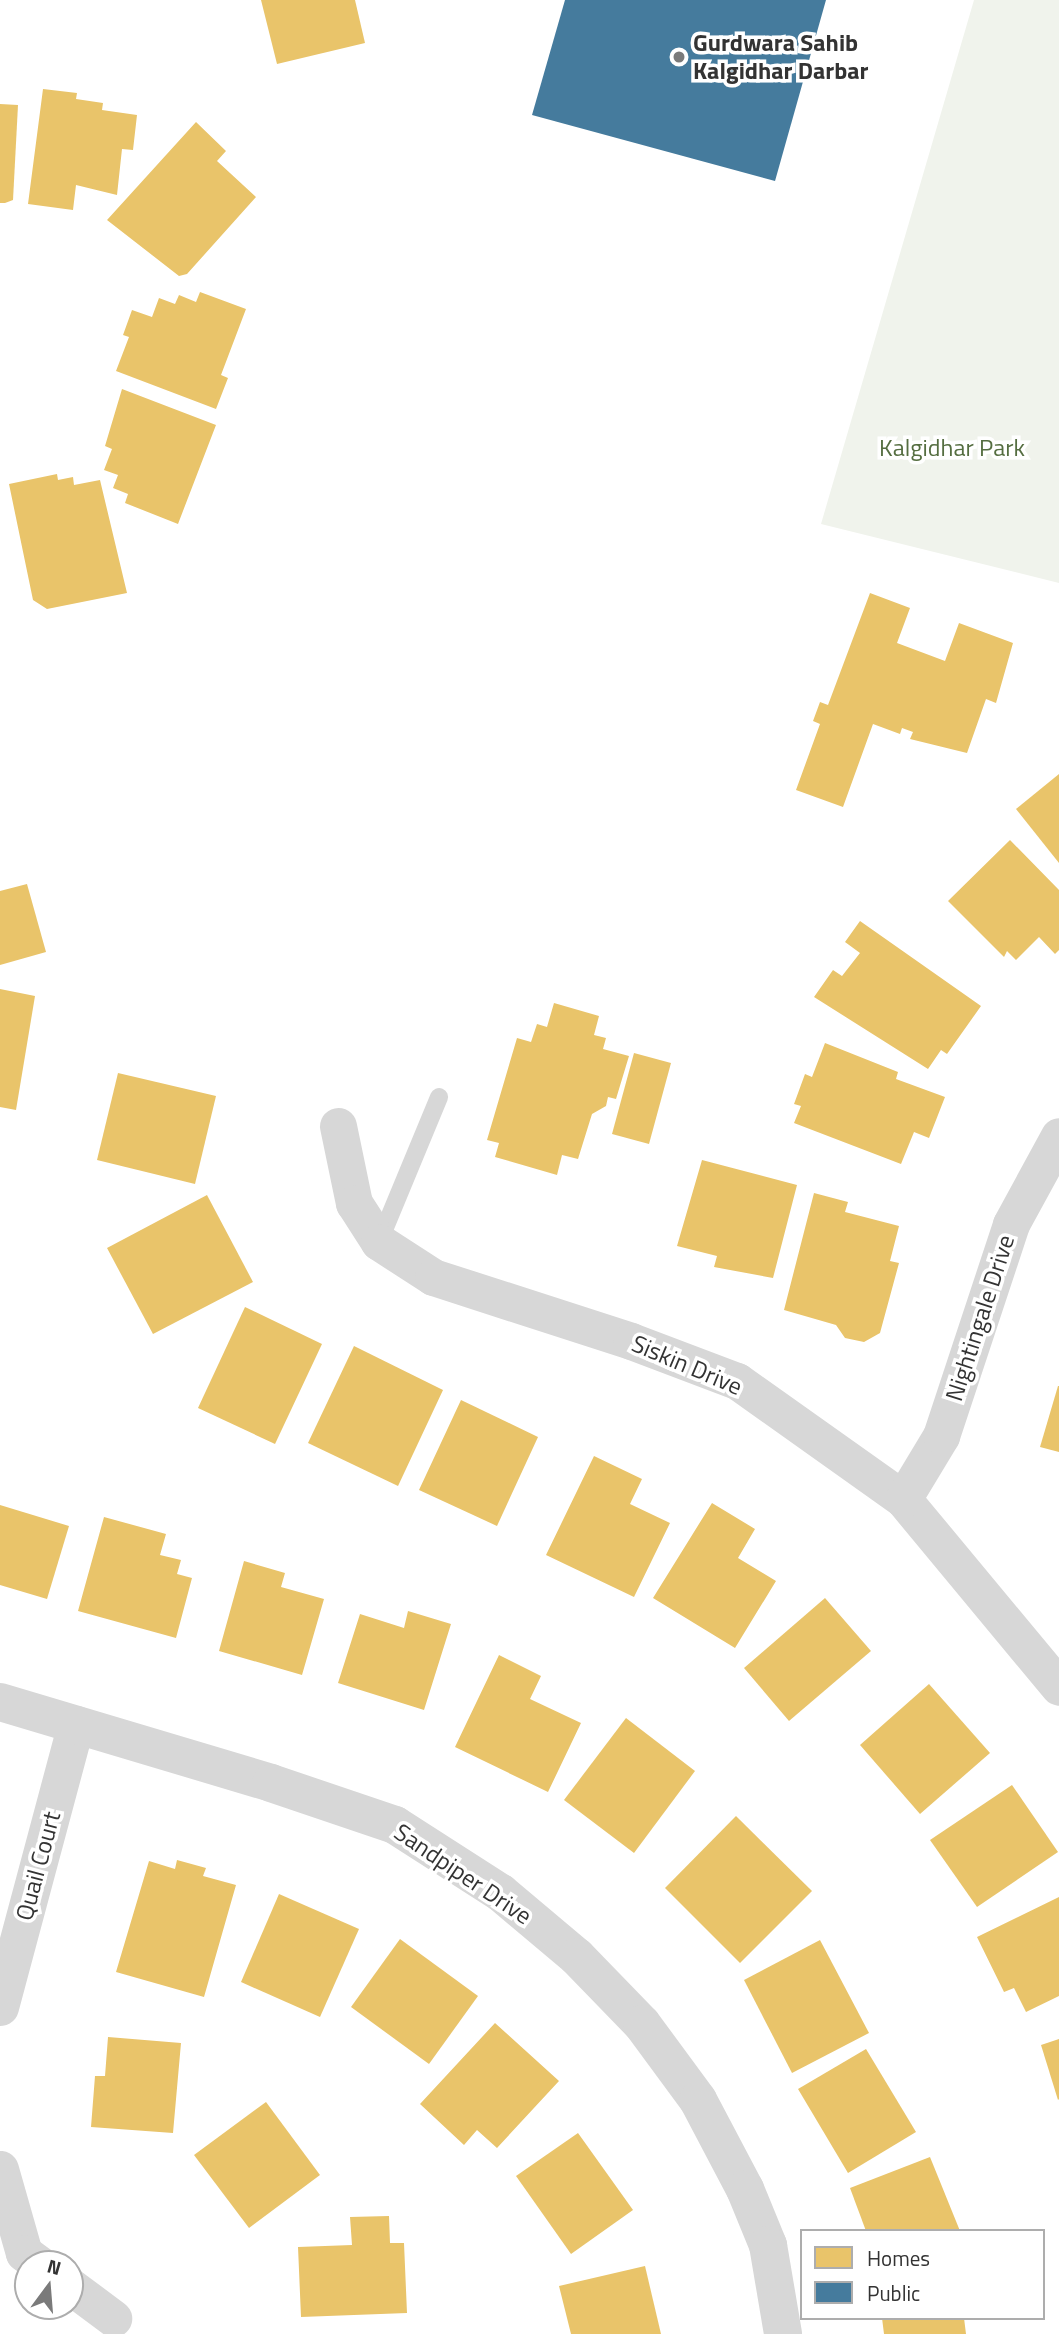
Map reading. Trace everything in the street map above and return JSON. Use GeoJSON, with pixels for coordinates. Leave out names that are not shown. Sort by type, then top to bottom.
{"type":"FeatureCollection","features":[{"type":"Feature","properties":{"kind":"street","name":"Siskin Drive"},"geometry":{"type":"LineString","coordinates":[[338,1126],[354,1203],[379,1242],[433,1277],[631,1340],[737,1381],[903,1499],[1059,1687]]}},
{"type":"Feature","properties":{"kind":"street","name":"Nightingale Drive"},"geometry":{"type":"LineString","coordinates":[[903,1499],[941,1436],[1011,1224],[1059,1136]]}},
{"type":"Feature","properties":{"kind":"street","name":"Sandpiper Drive"},"geometry":{"type":"LineString","coordinates":[[0,1702],[395,1825],[501,1893],[577,1957],[642,2024],[698,2100],[745,2189],[768,2245],[783,2334]]}},
{"type":"Feature","properties":{"kind":"street","name":"Quail Court"},"geometry":{"type":"LineString","coordinates":[[0,2007],[76,1724]]}},
{"type":"Feature","properties":{"kind":"street"},"geometry":{"type":"LineString","coordinates":[[0,2169],[23,2250]]}},
{"type":"Feature","properties":{"kind":"street"},"geometry":{"type":"LineString","coordinates":[[84,2296],[114,2318]]}},
{"type":"Feature","properties":{"kind":"lane"},"geometry":{"type":"LineString","coordinates":[[379,1242],[439,1097]]}},
{"type":"Feature","properties":{"kind":"green space","name":"Kalgidhar Park"},"geometry":{"type":"Polygon","coordinates":[[[974,0],[1059,0],[1059,583],[821,524],[974,0]]]}},
{"type":"Feature","properties":{"kind":"building: Homes"},"geometry":{"type":"Polygon","coordinates":[[[261,0],[355,0],[365,43],[277,64],[261,0]]]}},
{"type":"Feature","properties":{"kind":"building: Homes"},"geometry":{"type":"Polygon","coordinates":[[[43,89],[77,93],[76,99],[103,103],[102,110],[137,115],[133,150],[122,149],[117,195],[76,185],[73,210],[28,204],[43,89]]]}},
{"type":"Feature","properties":{"kind":"building: Homes"},"geometry":{"type":"Polygon","coordinates":[[[0,104],[18,105],[13,200],[5,203],[0,203],[0,104]]]}},
{"type":"Feature","properties":{"kind":"building: Homes"},"geometry":{"type":"Polygon","coordinates":[[[196,122],[226,151],[217,161],[256,197],[187,274],[179,276],[107,220],[196,122]]]}},
{"type":"Feature","properties":{"kind":"building: Homes"},"geometry":{"type":"Polygon","coordinates":[[[200,292],[246,309],[221,375],[228,378],[216,409],[116,371],[129,337],[123,335],[132,310],[152,317],[159,298],[175,304],[179,295],[196,302],[200,292]]]}},
{"type":"Feature","properties":{"kind":"building: Homes"},"geometry":{"type":"Polygon","coordinates":[[[122,389],[216,425],[178,524],[125,503],[128,494],[113,488],[118,475],[104,470],[112,449],[105,446],[122,389]]]}},
{"type":"Feature","properties":{"kind":"building: Homes"},"geometry":{"type":"Polygon","coordinates":[[[57,474],[58,480],[73,477],[74,485],[100,480],[127,593],[47,609],[33,600],[9,484],[57,474]]]}},
{"type":"Feature","properties":{"kind":"building: Homes"},"geometry":{"type":"Polygon","coordinates":[[[870,593],[910,608],[897,643],[945,661],[959,623],[1013,643],[996,703],[986,699],[967,753],[910,739],[913,732],[902,728],[900,734],[873,724],[843,807],[796,790],[820,724],[813,721],[820,702],[828,705],[870,593]]]}},
{"type":"Feature","properties":{"kind":"building: Homes"},"geometry":{"type":"Polygon","coordinates":[[[1059,774],[1059,863],[1016,809],[1059,774]]]}},
{"type":"Feature","properties":{"kind":"building: Homes"},"geometry":{"type":"Polygon","coordinates":[[[1010,840],[1059,890],[1059,950],[1055,954],[1039,937],[1016,960],[1007,951],[1004,957],[948,901],[1010,840]]]}},
{"type":"Feature","properties":{"kind":"building: Homes"},"geometry":{"type":"Polygon","coordinates":[[[27,884],[46,952],[0,965],[0,891],[27,884]]]}},
{"type":"Feature","properties":{"kind":"building: Homes"},"geometry":{"type":"Polygon","coordinates":[[[860,921],[981,1006],[947,1054],[941,1050],[928,1069],[814,997],[833,970],[842,976],[860,953],[845,942],[860,921]]]}},
{"type":"Feature","properties":{"kind":"building: Homes"},"geometry":{"type":"Polygon","coordinates":[[[0,989],[35,996],[16,1110],[0,1107],[0,989]]]}},
{"type":"Feature","properties":{"kind":"building: Homes"},"geometry":{"type":"Polygon","coordinates":[[[554,1003],[599,1016],[594,1035],[606,1038],[603,1049],[629,1056],[616,1099],[608,1097],[606,1106],[592,1114],[578,1159],[562,1155],[557,1175],[495,1157],[499,1143],[487,1140],[517,1038],[531,1042],[537,1024],[547,1027],[554,1003]]]}},
{"type":"Feature","properties":{"kind":"building: Homes"},"geometry":{"type":"Polygon","coordinates":[[[825,1043],[898,1072],[896,1079],[945,1097],[929,1138],[914,1132],[901,1164],[794,1123],[801,1106],[794,1104],[805,1074],[812,1077],[825,1043]]]}},
{"type":"Feature","properties":{"kind":"building: Homes"},"geometry":{"type":"Polygon","coordinates":[[[634,1053],[671,1063],[649,1144],[612,1134],[634,1053]]]}},
{"type":"Feature","properties":{"kind":"building: Homes"},"geometry":{"type":"Polygon","coordinates":[[[118,1073],[216,1096],[195,1184],[97,1160],[118,1073]]]}},
{"type":"Feature","properties":{"kind":"building: Homes"},"geometry":{"type":"Polygon","coordinates":[[[702,1160],[797,1185],[773,1278],[714,1267],[717,1256],[677,1246],[702,1160]]]}},
{"type":"Feature","properties":{"kind":"building: Homes"},"geometry":{"type":"Polygon","coordinates":[[[814,1193],[848,1202],[845,1212],[899,1226],[890,1261],[899,1263],[880,1333],[864,1342],[845,1338],[836,1325],[784,1310],[814,1193]]]}},
{"type":"Feature","properties":{"kind":"building: Homes"},"geometry":{"type":"Polygon","coordinates":[[[207,1195],[253,1282],[153,1334],[107,1248],[207,1195]]]}},
{"type":"Feature","properties":{"kind":"building: Homes"},"geometry":{"type":"Polygon","coordinates":[[[245,1307],[322,1344],[275,1444],[198,1408],[245,1307]]]}},
{"type":"Feature","properties":{"kind":"building: Homes"},"geometry":{"type":"Polygon","coordinates":[[[354,1346],[443,1390],[398,1486],[308,1443],[354,1346]]]}},
{"type":"Feature","properties":{"kind":"building: Homes"},"geometry":{"type":"Polygon","coordinates":[[[1059,1386],[1059,1452],[1040,1447],[1059,1386]]]}},
{"type":"Feature","properties":{"kind":"building: Homes"},"geometry":{"type":"Polygon","coordinates":[[[461,1400],[538,1437],[497,1526],[419,1490],[461,1400]]]}},
{"type":"Feature","properties":{"kind":"building: Homes"},"geometry":{"type":"Polygon","coordinates":[[[594,1456],[642,1479],[630,1504],[670,1523],[634,1597],[546,1555],[594,1456]]]}},
{"type":"Feature","properties":{"kind":"building: Homes"},"geometry":{"type":"Polygon","coordinates":[[[712,1503],[755,1529],[738,1558],[776,1581],[735,1648],[653,1598],[712,1503]]]}},
{"type":"Feature","properties":{"kind":"building: Homes"},"geometry":{"type":"Polygon","coordinates":[[[0,1505],[69,1526],[47,1599],[0,1585],[0,1505]]]}},
{"type":"Feature","properties":{"kind":"building: Homes"},"geometry":{"type":"Polygon","coordinates":[[[104,1517],[166,1534],[160,1555],[181,1560],[177,1574],[192,1578],[176,1638],[78,1611],[104,1517]]]}},
{"type":"Feature","properties":{"kind":"building: Homes"},"geometry":{"type":"Polygon","coordinates":[[[244,1561],[285,1573],[281,1587],[324,1599],[302,1675],[219,1651],[244,1561]]]}},
{"type":"Feature","properties":{"kind":"building: Homes"},"geometry":{"type":"Polygon","coordinates":[[[825,1598],[871,1651],[789,1721],[744,1668],[825,1598]]]}},
{"type":"Feature","properties":{"kind":"building: Homes"},"geometry":{"type":"Polygon","coordinates":[[[408,1611],[451,1624],[424,1710],[338,1683],[360,1614],[404,1628],[408,1611]]]}},
{"type":"Feature","properties":{"kind":"building: Homes"},"geometry":{"type":"Polygon","coordinates":[[[499,1655],[541,1676],[530,1699],[581,1723],[548,1792],[455,1747],[499,1655]]]}},
{"type":"Feature","properties":{"kind":"building: Homes"},"geometry":{"type":"Polygon","coordinates":[[[929,1684],[990,1753],[920,1814],[860,1745],[929,1684]]]}},
{"type":"Feature","properties":{"kind":"building: Homes"},"geometry":{"type":"Polygon","coordinates":[[[626,1718],[695,1771],[634,1853],[564,1800],[626,1718]]]}},
{"type":"Feature","properties":{"kind":"building: Homes"},"geometry":{"type":"Polygon","coordinates":[[[1012,1785],[1058,1852],[977,1907],[930,1840],[1012,1785]]]}},
{"type":"Feature","properties":{"kind":"building: Homes"},"geometry":{"type":"Polygon","coordinates":[[[736,1816],[812,1891],[740,1963],[665,1888],[736,1816]]]}},
{"type":"Feature","properties":{"kind":"building: Homes"},"geometry":{"type":"Polygon","coordinates":[[[177,1860],[206,1868],[203,1876],[236,1885],[204,1997],[116,1972],[149,1861],[175,1869],[177,1860]]]}},
{"type":"Feature","properties":{"kind":"building: Homes"},"geometry":{"type":"Polygon","coordinates":[[[279,1894],[359,1929],[320,2017],[241,1982],[279,1894]]]}},
{"type":"Feature","properties":{"kind":"building: Homes"},"geometry":{"type":"Polygon","coordinates":[[[1059,1897],[1059,1996],[1026,2012],[1014,1988],[1004,1992],[977,1937],[1059,1897]]]}},
{"type":"Feature","properties":{"kind":"building: Homes"},"geometry":{"type":"Polygon","coordinates":[[[400,1939],[478,1996],[429,2064],[351,2007],[400,1939]]]}},
{"type":"Feature","properties":{"kind":"building: Homes"},"geometry":{"type":"Polygon","coordinates":[[[820,1940],[869,2033],[792,2073],[744,1980],[820,1940]]]}},
{"type":"Feature","properties":{"kind":"building: Homes"},"geometry":{"type":"Polygon","coordinates":[[[495,2023],[559,2081],[497,2148],[477,2130],[464,2145],[420,2104],[495,2023]]]}},
{"type":"Feature","properties":{"kind":"building: Homes"},"geometry":{"type":"Polygon","coordinates":[[[108,2037],[181,2043],[173,2133],[91,2127],[95,2076],[105,2076],[108,2037]]]}},
{"type":"Feature","properties":{"kind":"building: Homes"},"geometry":{"type":"Polygon","coordinates":[[[1059,2039],[1059,2099],[1058,2100],[1041,2045],[1059,2039]]]}},
{"type":"Feature","properties":{"kind":"building: Homes"},"geometry":{"type":"Polygon","coordinates":[[[866,2049],[916,2132],[848,2173],[798,2089],[866,2049]]]}},
{"type":"Feature","properties":{"kind":"building: Homes"},"geometry":{"type":"Polygon","coordinates":[[[266,2102],[320,2175],[249,2228],[194,2155],[266,2102]]]}},
{"type":"Feature","properties":{"kind":"building: Homes"},"geometry":{"type":"Polygon","coordinates":[[[578,2133],[633,2210],[571,2254],[516,2176],[578,2133]]]}},
{"type":"Feature","properties":{"kind":"building: Homes"},"geometry":{"type":"Polygon","coordinates":[[[930,2157],[959,2229],[865,2229],[850,2188],[930,2157]]]}},
{"type":"Feature","properties":{"kind":"building: Homes"},"geometry":{"type":"Polygon","coordinates":[[[389,2216],[390,2243],[404,2243],[407,2313],[301,2317],[298,2247],[352,2245],[350,2217],[389,2216]]]}},
{"type":"Feature","properties":{"kind":"building: Homes"},"geometry":{"type":"Polygon","coordinates":[[[645,2266],[661,2334],[571,2334],[559,2286],[645,2266]]]}},
{"type":"Feature","properties":{"kind":"building: Homes"},"geometry":{"type":"Polygon","coordinates":[[[882,2320],[964,2320],[966,2334],[884,2334],[882,2320]]]}},
{"type":"Feature","properties":{"kind":"building: Public","name":"Gurdwara Sahib Kalgidhar Darbar"},"geometry":{"type":"Polygon","coordinates":[[[565,0],[826,0],[775,181],[532,115],[565,0]]]}},
{"type":"Feature","properties":{"kind":"place","name":"Gurdwara Sahib Kalgidhar Darbar"},"geometry":{"type":"Point","coordinates":[679,57]}}]}
